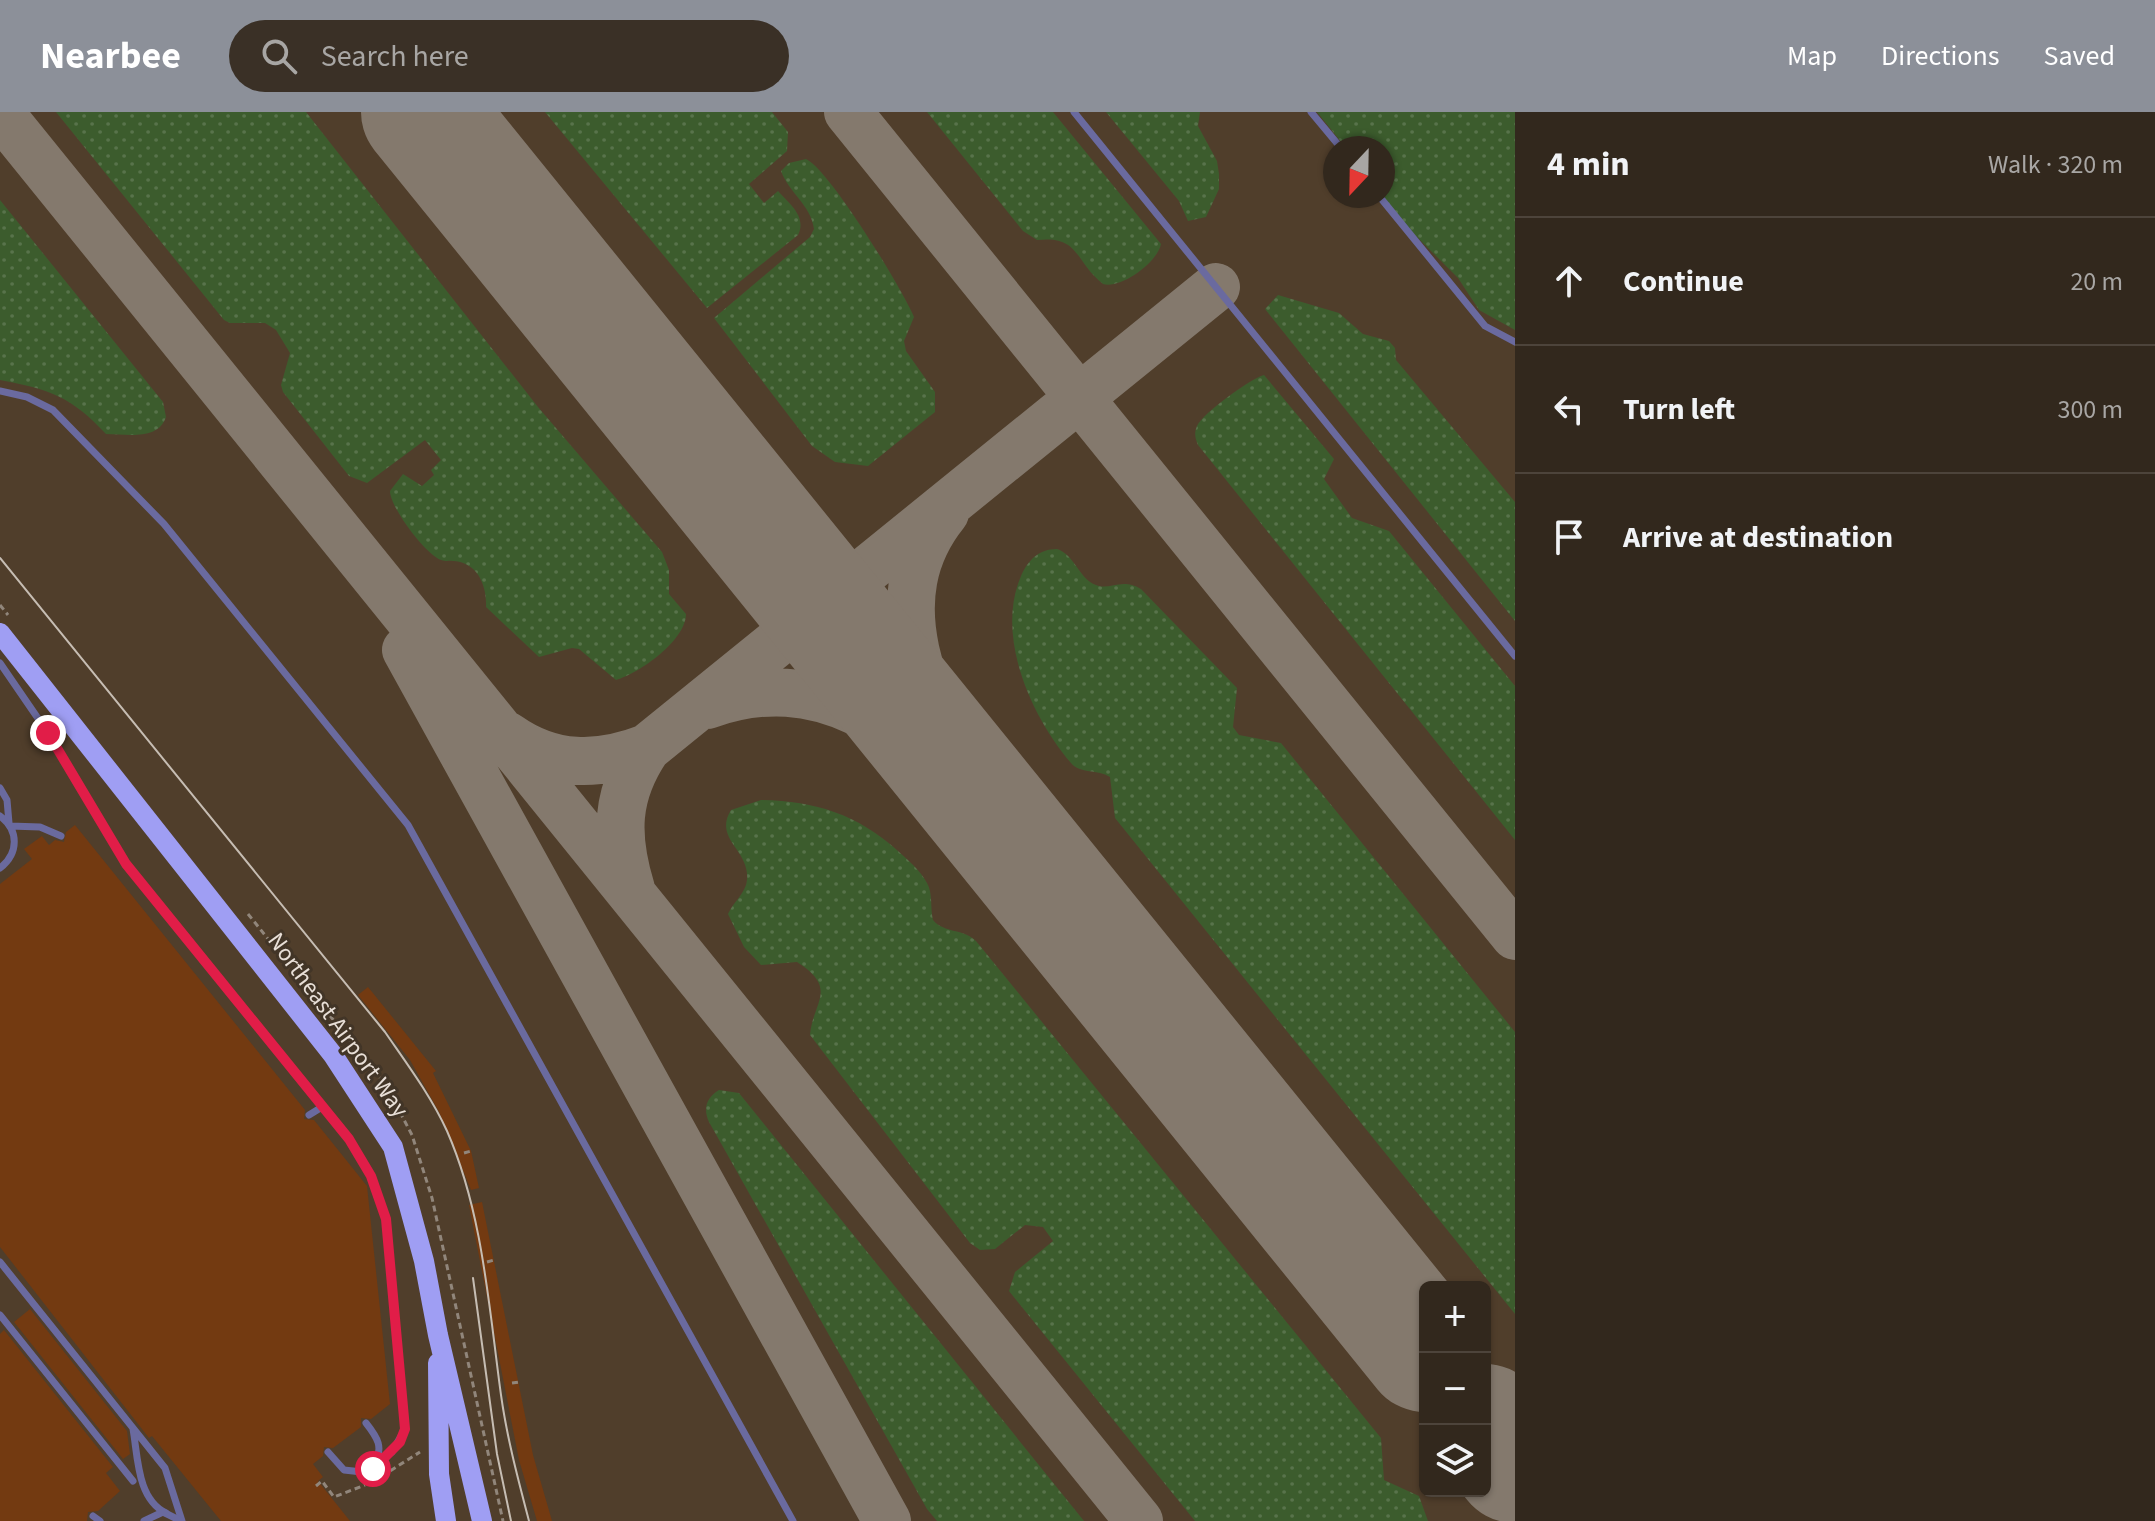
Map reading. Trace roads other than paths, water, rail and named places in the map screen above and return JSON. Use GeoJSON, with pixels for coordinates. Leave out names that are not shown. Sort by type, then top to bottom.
{"type":"FeatureCollection","features":[{"type":"Feature","properties":{"kind":"main road","name":"Northeast Airport Way"},"geometry":{"type":"LineString","coordinates":[[0,633],[333,1055],[393,1147],[407,1188],[482,1521]]}},
{"type":"Feature","properties":{"kind":"main road"},"geometry":{"type":"LineString","coordinates":[[438,1335],[439,1474],[446,1521]]}},
{"type":"Feature","properties":{"kind":"lane"},"geometry":{"type":"LineString","coordinates":[[1074,112],[1515,656]]}},
{"type":"Feature","properties":{"kind":"lane"},"geometry":{"type":"LineString","coordinates":[[1311,112],[1331,136]]}},
{"type":"Feature","properties":{"kind":"lane"},"geometry":{"type":"LineString","coordinates":[[1389,208],[1485,326],[1515,342]]}},
{"type":"Feature","properties":{"kind":"lane"},"geometry":{"type":"LineString","coordinates":[[0,391],[42,403],[66,421],[164,524],[408,825],[793,1521]]}},
{"type":"Feature","properties":{"kind":"lane"},"geometry":{"type":"LineString","coordinates":[[0,663],[48,733],[126,864],[349,1139],[371,1176],[386,1219],[405,1429],[392,1452],[373,1469],[362,1472],[344,1470],[328,1452],[339,1465],[352,1471],[372,1467],[380,1448],[378,1438],[366,1423]]}},
{"type":"Feature","properties":{"kind":"lane"},"geometry":{"type":"LineString","coordinates":[[0,788],[7,800],[15,845],[12,854],[0,868]]}},
{"type":"Feature","properties":{"kind":"lane"},"geometry":{"type":"LineString","coordinates":[[0,816],[10,824],[40,827],[61,836]]}},
{"type":"Feature","properties":{"kind":"lane"},"geometry":{"type":"LineString","coordinates":[[309,1115],[322,1107]]}},
{"type":"Feature","properties":{"kind":"lane"},"geometry":{"type":"LineString","coordinates":[[0,1262],[165,1468],[182,1521]]}},
{"type":"Feature","properties":{"kind":"lane"},"geometry":{"type":"LineString","coordinates":[[0,1315],[133,1481]]}},
{"type":"Feature","properties":{"kind":"lane"},"geometry":{"type":"LineString","coordinates":[[133,1428],[145,1492],[150,1503],[182,1521]]}},
{"type":"Feature","properties":{"kind":"lane"},"geometry":{"type":"LineString","coordinates":[[437,1521],[439,1474]]}},
{"type":"Feature","properties":{"kind":"lane"},"geometry":{"type":"LineString","coordinates":[[144,1521],[162,1512]]}},
{"type":"Feature","properties":{"kind":"lane"},"geometry":{"type":"LineString","coordinates":[[144,1521],[163,1512],[182,1521]]}},
{"type":"Feature","properties":{"kind":"lane"},"geometry":{"type":"LineString","coordinates":[[93,1516],[100,1521]]}},
{"type":"Feature","properties":{"kind":"tram line"},"geometry":{"type":"LineString","coordinates":[[0,558],[385,1032],[434,1105],[459,1162],[477,1228],[503,1411],[529,1521]]}},
{"type":"Feature","properties":{"kind":"tram line"},"geometry":{"type":"LineString","coordinates":[[473,1278],[497,1454],[511,1521]]}}]}
